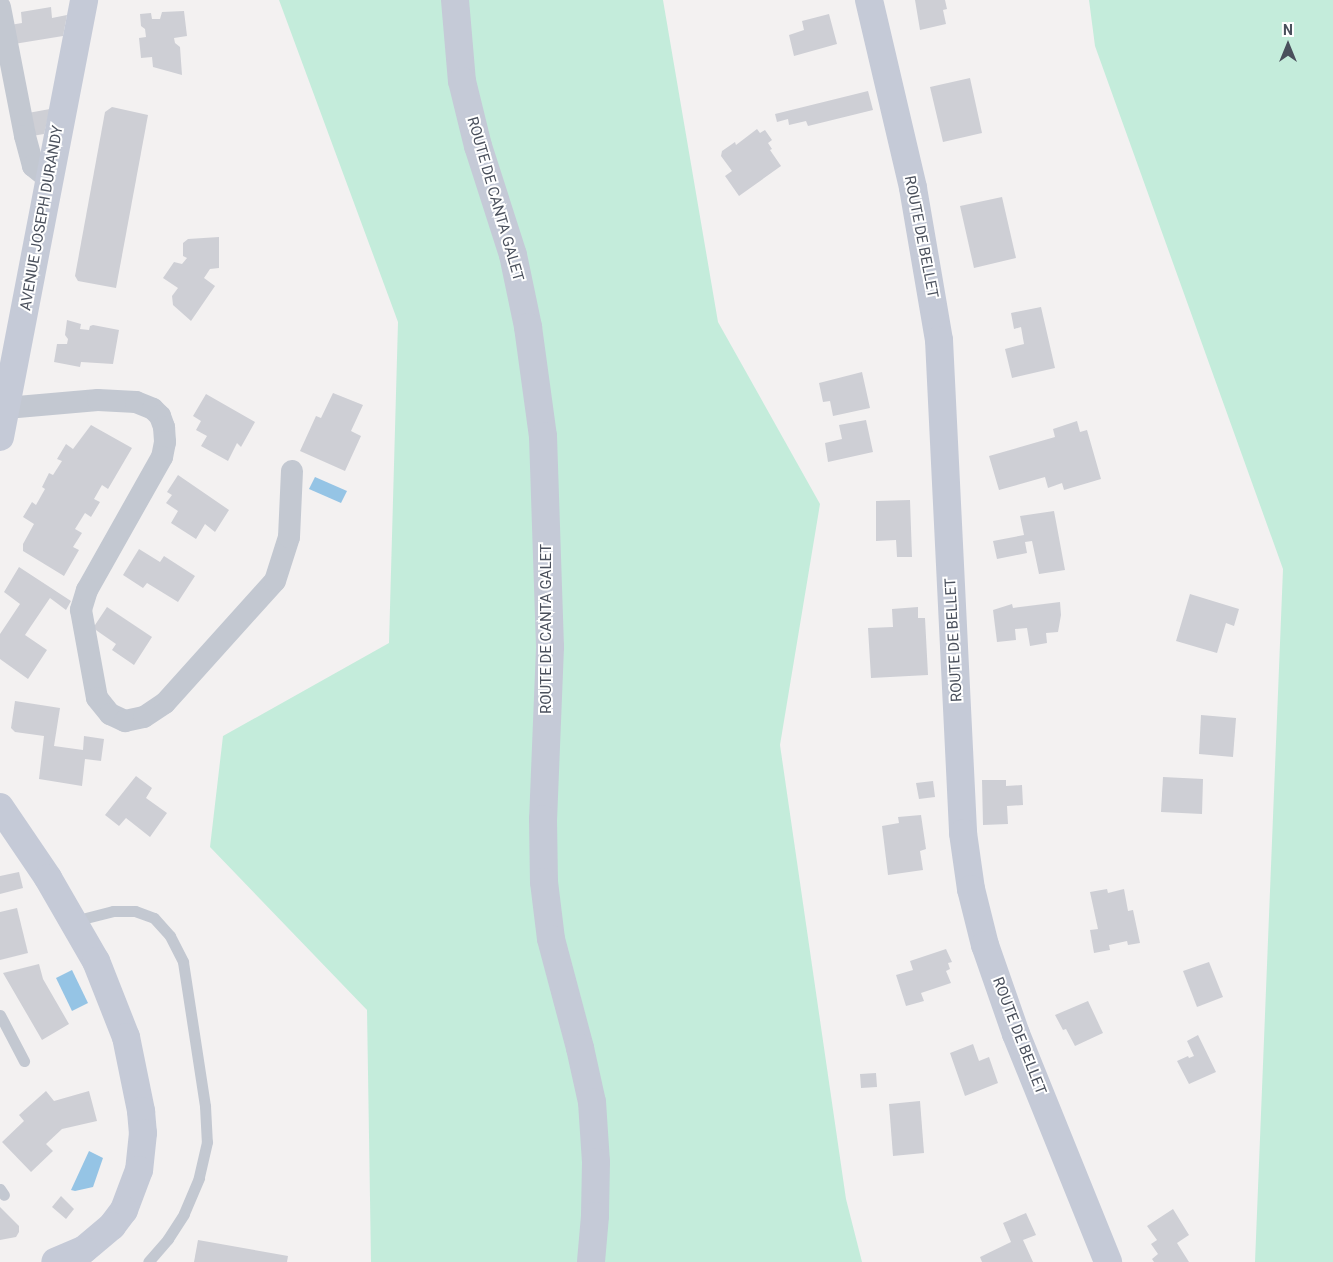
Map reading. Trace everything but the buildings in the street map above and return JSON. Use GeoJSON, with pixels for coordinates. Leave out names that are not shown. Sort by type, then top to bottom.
{"type":"FeatureCollection","features":[{"type":"Feature","properties":{"kind":"street","name":"AVENUE JOSEPH DURANDY"},"geometry":{"type":"LineString","coordinates":[[0,437],[48,178],[84,0]]}},
{"type":"Feature","properties":{"kind":"street","name":"ROUTE DE CANTA GALET"},"geometry":{"type":"LineString","coordinates":[[455,0],[462,81],[478,146],[513,255],[528,327],[544,436],[550,647],[544,819],[544,882],[551,940],[580,1048],[592,1102],[596,1180],[591,1262]]}},
{"type":"Feature","properties":{"kind":"street","name":"ROUTE DE BELLET"},"geometry":{"type":"LineString","coordinates":[[869,0],[913,188],[939,340],[963,833],[971,889],[986,945],[1016,1034],[1108,1262]]}},
{"type":"Feature","properties":{"kind":"street"},"geometry":{"type":"LineString","coordinates":[[0,6],[25,136],[33,166],[48,178]]}},
{"type":"Feature","properties":{"kind":"street"},"geometry":{"type":"LineString","coordinates":[[6,408],[98,400],[136,402],[153,409],[160,416],[164,427],[165,442],[162,457],[87,590],[81,610],[97,698],[110,714],[125,721],[144,717],[165,703],[275,581],[290,537],[292,471]]}},
{"type":"Feature","properties":{"kind":"street"},"geometry":{"type":"LineString","coordinates":[[0,807],[74,920],[96,962],[126,1037],[143,1132],[139,1170],[124,1210],[112,1226],[83,1250],[55,1262]]}},
{"type":"Feature","properties":{"kind":"lane"},"geometry":{"type":"LineString","coordinates":[[74,920],[113,911],[135,911],[154,918],[170,936],[183,962],[205,1106],[207,1142],[199,1178],[184,1214],[168,1239],[148,1262]]}},
{"type":"Feature","properties":{"kind":"lane"},"geometry":{"type":"LineString","coordinates":[[0,1015],[24,1061]]}},
{"type":"Feature","properties":{"kind":"green space"},"geometry":{"type":"Polygon","coordinates":[[[279,0],[663,0],[718,322],[820,504],[780,745],[846,1199],[862,1262],[371,1262],[367,1010],[210,847],[223,736],[389,643],[398,322],[279,0]]]}},
{"type":"Feature","properties":{"kind":"green space"},"geometry":{"type":"Polygon","coordinates":[[[1089,0],[1333,0],[1333,1262],[1255,1262],[1283,569],[1095,46],[1089,0]]]}},
{"type":"Feature","properties":{"kind":"water"},"geometry":{"type":"Polygon","coordinates":[[[315,477],[347,491],[341,503],[309,489],[315,477]]]}},
{"type":"Feature","properties":{"kind":"water"},"geometry":{"type":"Polygon","coordinates":[[[72,970],[88,1003],[72,1011],[56,978],[72,970]]]}},
{"type":"Feature","properties":{"kind":"water"},"geometry":{"type":"Polygon","coordinates":[[[89,1151],[103,1158],[93,1187],[75,1191],[71,1190],[89,1151]]]}}]}
